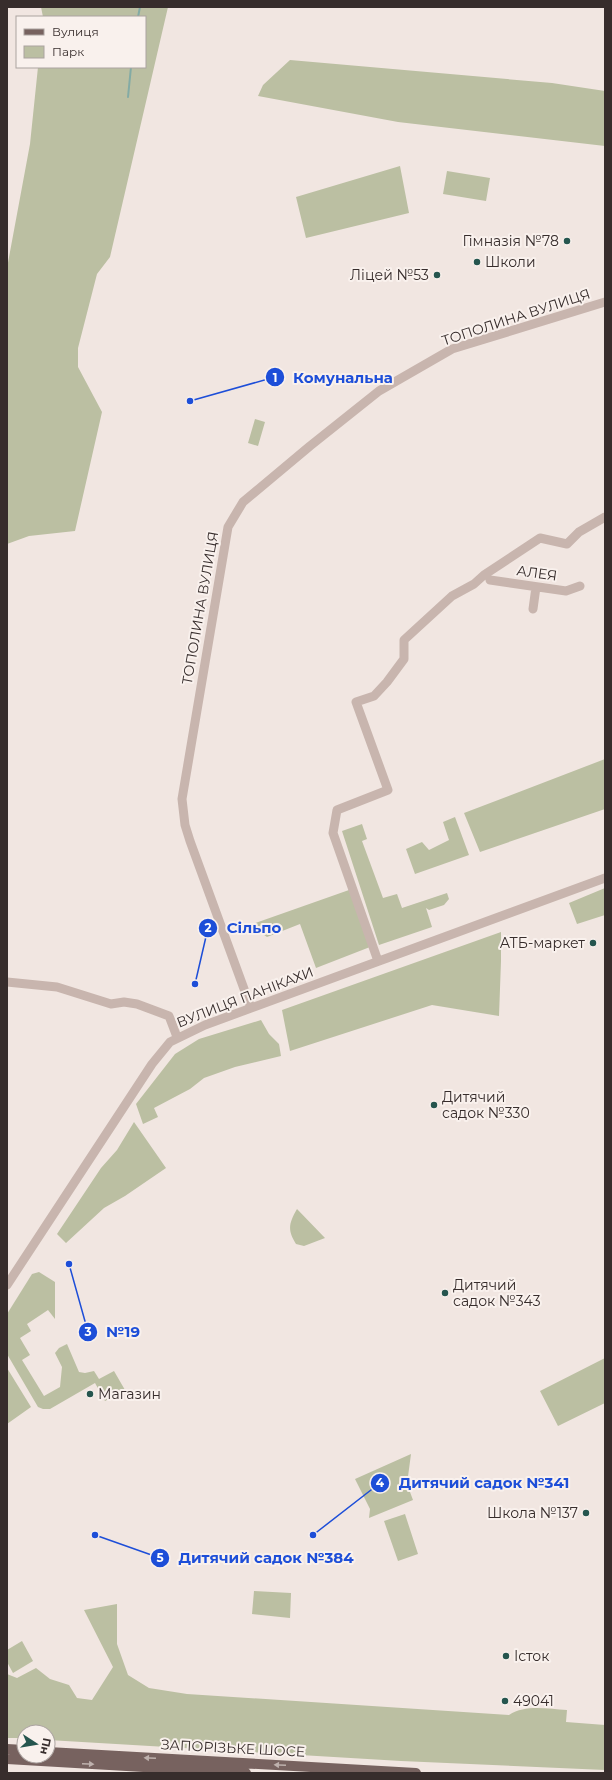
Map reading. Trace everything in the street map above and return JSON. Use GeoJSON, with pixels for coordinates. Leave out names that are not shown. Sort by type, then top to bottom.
{"type":"FeatureCollection","features":[{"type":"Feature","properties":{"kind":"main road","name":"ЗАПОРІЗЬКЕ ШОСЕ"},"geometry":{"type":"LineString","coordinates":[[56,1754],[70,1758]]}},
{"type":"Feature","properties":{"kind":"main road","name":"ЗАПОРІЗЬКЕ ШОСЕ"},"geometry":{"type":"LineString","coordinates":[[7,1759],[70,1758],[246,1773]]}},
{"type":"Feature","properties":{"kind":"main road","name":"ЗАПОРІЗЬКЕ ШОСЕ"},"geometry":{"type":"LineString","coordinates":[[128,1762],[416,1773]]}},
{"type":"Feature","properties":{"kind":"street","name":"ТОПОЛИНА ВУЛИЦЯ"},"geometry":{"type":"LineString","coordinates":[[251,1008],[190,841],[182,809],[183,787],[228,527],[243,502],[379,391],[452,349],[605,302]]}},
{"type":"Feature","properties":{"kind":"street"},"geometry":{"type":"LineString","coordinates":[[378,961],[333,833],[337,810],[388,790],[356,702],[374,696],[404,659],[404,640],[452,596],[474,584],[484,575],[540,538],[567,544],[579,532],[605,517]]}},
{"type":"Feature","properties":{"kind":"street","name":"АЛЕЯ"},"geometry":{"type":"LineString","coordinates":[[490,580],[566,591],[580,586]]}},
{"type":"Feature","properties":{"kind":"street"},"geometry":{"type":"LineString","coordinates":[[533,609],[536,587]]}},
{"type":"Feature","properties":{"kind":"street","name":"ВУЛИЦЯ ПАНІКАХИ"},"geometry":{"type":"LineString","coordinates":[[7,1285],[158,1056],[170,1042],[177,1037],[205,1025],[605,878]]}},
{"type":"Feature","properties":{"kind":"street"},"geometry":{"type":"LineString","coordinates":[[7,982],[57,987],[111,1004],[130,1003],[150,1008],[169,1016],[177,1037]]}},
{"type":"Feature","properties":{"kind":"green space"},"geometry":{"type":"Polygon","coordinates":[[[41,7],[168,7],[110,257],[97,274],[78,348],[78,367],[102,412],[75,531],[29,536],[7,544],[7,268],[30,144],[38,68],[146,68],[146,16],[43,16],[41,7]]]}},
{"type":"Feature","properties":{"kind":"green space"},"geometry":{"type":"Polygon","coordinates":[[[290,60],[552,83],[605,91],[605,146],[398,122],[258,96],[263,85],[290,60]]]}},
{"type":"Feature","properties":{"kind":"green space"},"geometry":{"type":"Polygon","coordinates":[[[400,166],[409,213],[306,238],[296,197],[400,166]]]}},
{"type":"Feature","properties":{"kind":"green space"},"geometry":{"type":"Polygon","coordinates":[[[447,171],[490,178],[486,201],[443,194],[447,171]]]}},
{"type":"Feature","properties":{"kind":"green space"},"geometry":{"type":"Polygon","coordinates":[[[255,419],[265,422],[258,446],[248,443],[255,419]]]}},
{"type":"Feature","properties":{"kind":"green space"},"geometry":{"type":"Polygon","coordinates":[[[605,759],[605,809],[480,852],[464,813],[605,759]]]}},
{"type":"Feature","properties":{"kind":"green space"},"geometry":{"type":"Polygon","coordinates":[[[455,817],[469,855],[415,874],[406,849],[422,842],[429,850],[449,840],[443,822],[455,817]]]}},
{"type":"Feature","properties":{"kind":"green space"},"geometry":{"type":"Polygon","coordinates":[[[362,824],[367,839],[362,841],[383,898],[397,894],[402,908],[447,893],[449,899],[444,905],[429,910],[426,908],[432,927],[379,945],[342,831],[362,824]]]}},
{"type":"Feature","properties":{"kind":"green space"},"geometry":{"type":"Polygon","coordinates":[[[605,888],[605,915],[577,924],[569,903],[605,888]]]}},
{"type":"Feature","properties":{"kind":"green space"},"geometry":{"type":"Polygon","coordinates":[[[349,890],[370,947],[316,968],[300,924],[267,937],[250,925],[349,890]]]}},
{"type":"Feature","properties":{"kind":"green space"},"geometry":{"type":"Polygon","coordinates":[[[501,932],[499,1016],[432,1005],[290,1051],[282,1010],[501,932]]]}},
{"type":"Feature","properties":{"kind":"green space"},"geometry":{"type":"Polygon","coordinates":[[[261,1020],[269,1034],[279,1044],[281,1056],[235,1067],[204,1078],[190,1089],[154,1108],[158,1117],[143,1124],[136,1104],[175,1054],[199,1039],[261,1020]]]}},
{"type":"Feature","properties":{"kind":"green space"},"geometry":{"type":"Polygon","coordinates":[[[134,1122],[166,1168],[125,1196],[104,1208],[66,1243],[57,1234],[101,1168],[117,1150],[134,1122]]]}},
{"type":"Feature","properties":{"kind":"green space"},"geometry":{"type":"Polygon","coordinates":[[[297,1209],[325,1238],[304,1246],[296,1244],[291,1235],[290,1226],[297,1209]]]}},
{"type":"Feature","properties":{"kind":"green space"},"geometry":{"type":"Polygon","coordinates":[[[39,1272],[55,1282],[55,1319],[48,1310],[27,1324],[31,1331],[20,1338],[30,1355],[22,1360],[44,1396],[60,1387],[62,1367],[55,1353],[59,1348],[67,1344],[79,1372],[85,1373],[94,1371],[99,1379],[114,1371],[125,1390],[105,1401],[95,1383],[50,1409],[38,1407],[7,1354],[7,1314],[32,1274],[39,1272]]]}},
{"type":"Feature","properties":{"kind":"green space"},"geometry":{"type":"Polygon","coordinates":[[[605,1358],[605,1403],[558,1426],[540,1391],[605,1358]]]}},
{"type":"Feature","properties":{"kind":"green space"},"geometry":{"type":"Polygon","coordinates":[[[7,1368],[31,1407],[7,1424],[7,1368]]]}},
{"type":"Feature","properties":{"kind":"green space"},"geometry":{"type":"Polygon","coordinates":[[[411,1454],[407,1484],[413,1500],[369,1518],[370,1509],[355,1479],[411,1454]]]}},
{"type":"Feature","properties":{"kind":"green space"},"geometry":{"type":"Polygon","coordinates":[[[405,1514],[418,1554],[398,1561],[384,1521],[405,1514]]]}},
{"type":"Feature","properties":{"kind":"green space"},"geometry":{"type":"Polygon","coordinates":[[[254,1591],[291,1593],[290,1618],[252,1614],[254,1591]]]}},
{"type":"Feature","properties":{"kind":"green space"},"geometry":{"type":"Polygon","coordinates":[[[117,1604],[117,1644],[128,1675],[149,1688],[187,1694],[509,1715],[522,1709],[530,1708],[567,1710],[566,1722],[605,1725],[605,1770],[401,1761],[56,1740],[56,1724],[16,1724],[16,1738],[7,1738],[7,1674],[17,1678],[36,1668],[50,1679],[69,1685],[77,1698],[92,1700],[113,1667],[84,1610],[117,1604]]]}},
{"type":"Feature","properties":{"kind":"green space"},"geometry":{"type":"Polygon","coordinates":[[[22,1641],[33,1661],[13,1673],[7,1662],[7,1650],[22,1641]]]}},
{"type":"Feature","properties":{"kind":"waterway"},"geometry":{"type":"LineString","coordinates":[[138,16],[140,7]]}},
{"type":"Feature","properties":{"kind":"waterway"},"geometry":{"type":"LineString","coordinates":[[128,97],[131,68]]}},
{"type":"Feature","properties":{"kind":"place","name":"Гімназія №78"},"geometry":{"type":"Point","coordinates":[567,241]}},
{"type":"Feature","properties":{"kind":"place","name":"Школи"},"geometry":{"type":"Point","coordinates":[477,262]}},
{"type":"Feature","properties":{"kind":"place","name":"Ліцей №53"},"geometry":{"type":"Point","coordinates":[437,275]}},
{"type":"Feature","properties":{"kind":"place","name":"Комунальна"},"geometry":{"type":"Point","coordinates":[190,401]}},
{"type":"Feature","properties":{"kind":"place","name":"АТБ-маркет"},"geometry":{"type":"Point","coordinates":[593,943]}},
{"type":"Feature","properties":{"kind":"place","name":"Сільпо"},"geometry":{"type":"Point","coordinates":[195,984]}},
{"type":"Feature","properties":{"kind":"place","name":"Дитячий садок №330"},"geometry":{"type":"Point","coordinates":[434,1105]}},
{"type":"Feature","properties":{"kind":"place","name":"№19"},"geometry":{"type":"Point","coordinates":[69,1264]}},
{"type":"Feature","properties":{"kind":"place","name":"Дитячий садок №343"},"geometry":{"type":"Point","coordinates":[445,1293]}},
{"type":"Feature","properties":{"kind":"place","name":"Магазин"},"geometry":{"type":"Point","coordinates":[90,1394]}},
{"type":"Feature","properties":{"kind":"place","name":"Школа №137"},"geometry":{"type":"Point","coordinates":[586,1513]}},
{"type":"Feature","properties":{"kind":"place","name":"Дитячий садок №384"},"geometry":{"type":"Point","coordinates":[95,1535]}},
{"type":"Feature","properties":{"kind":"place","name":"Дитячий садок №341"},"geometry":{"type":"Point","coordinates":[313,1535]}},
{"type":"Feature","properties":{"kind":"place","name":"Істок"},"geometry":{"type":"Point","coordinates":[506,1656]}},
{"type":"Feature","properties":{"kind":"place","name":"49041"},"geometry":{"type":"Point","coordinates":[505,1701]}}]}
